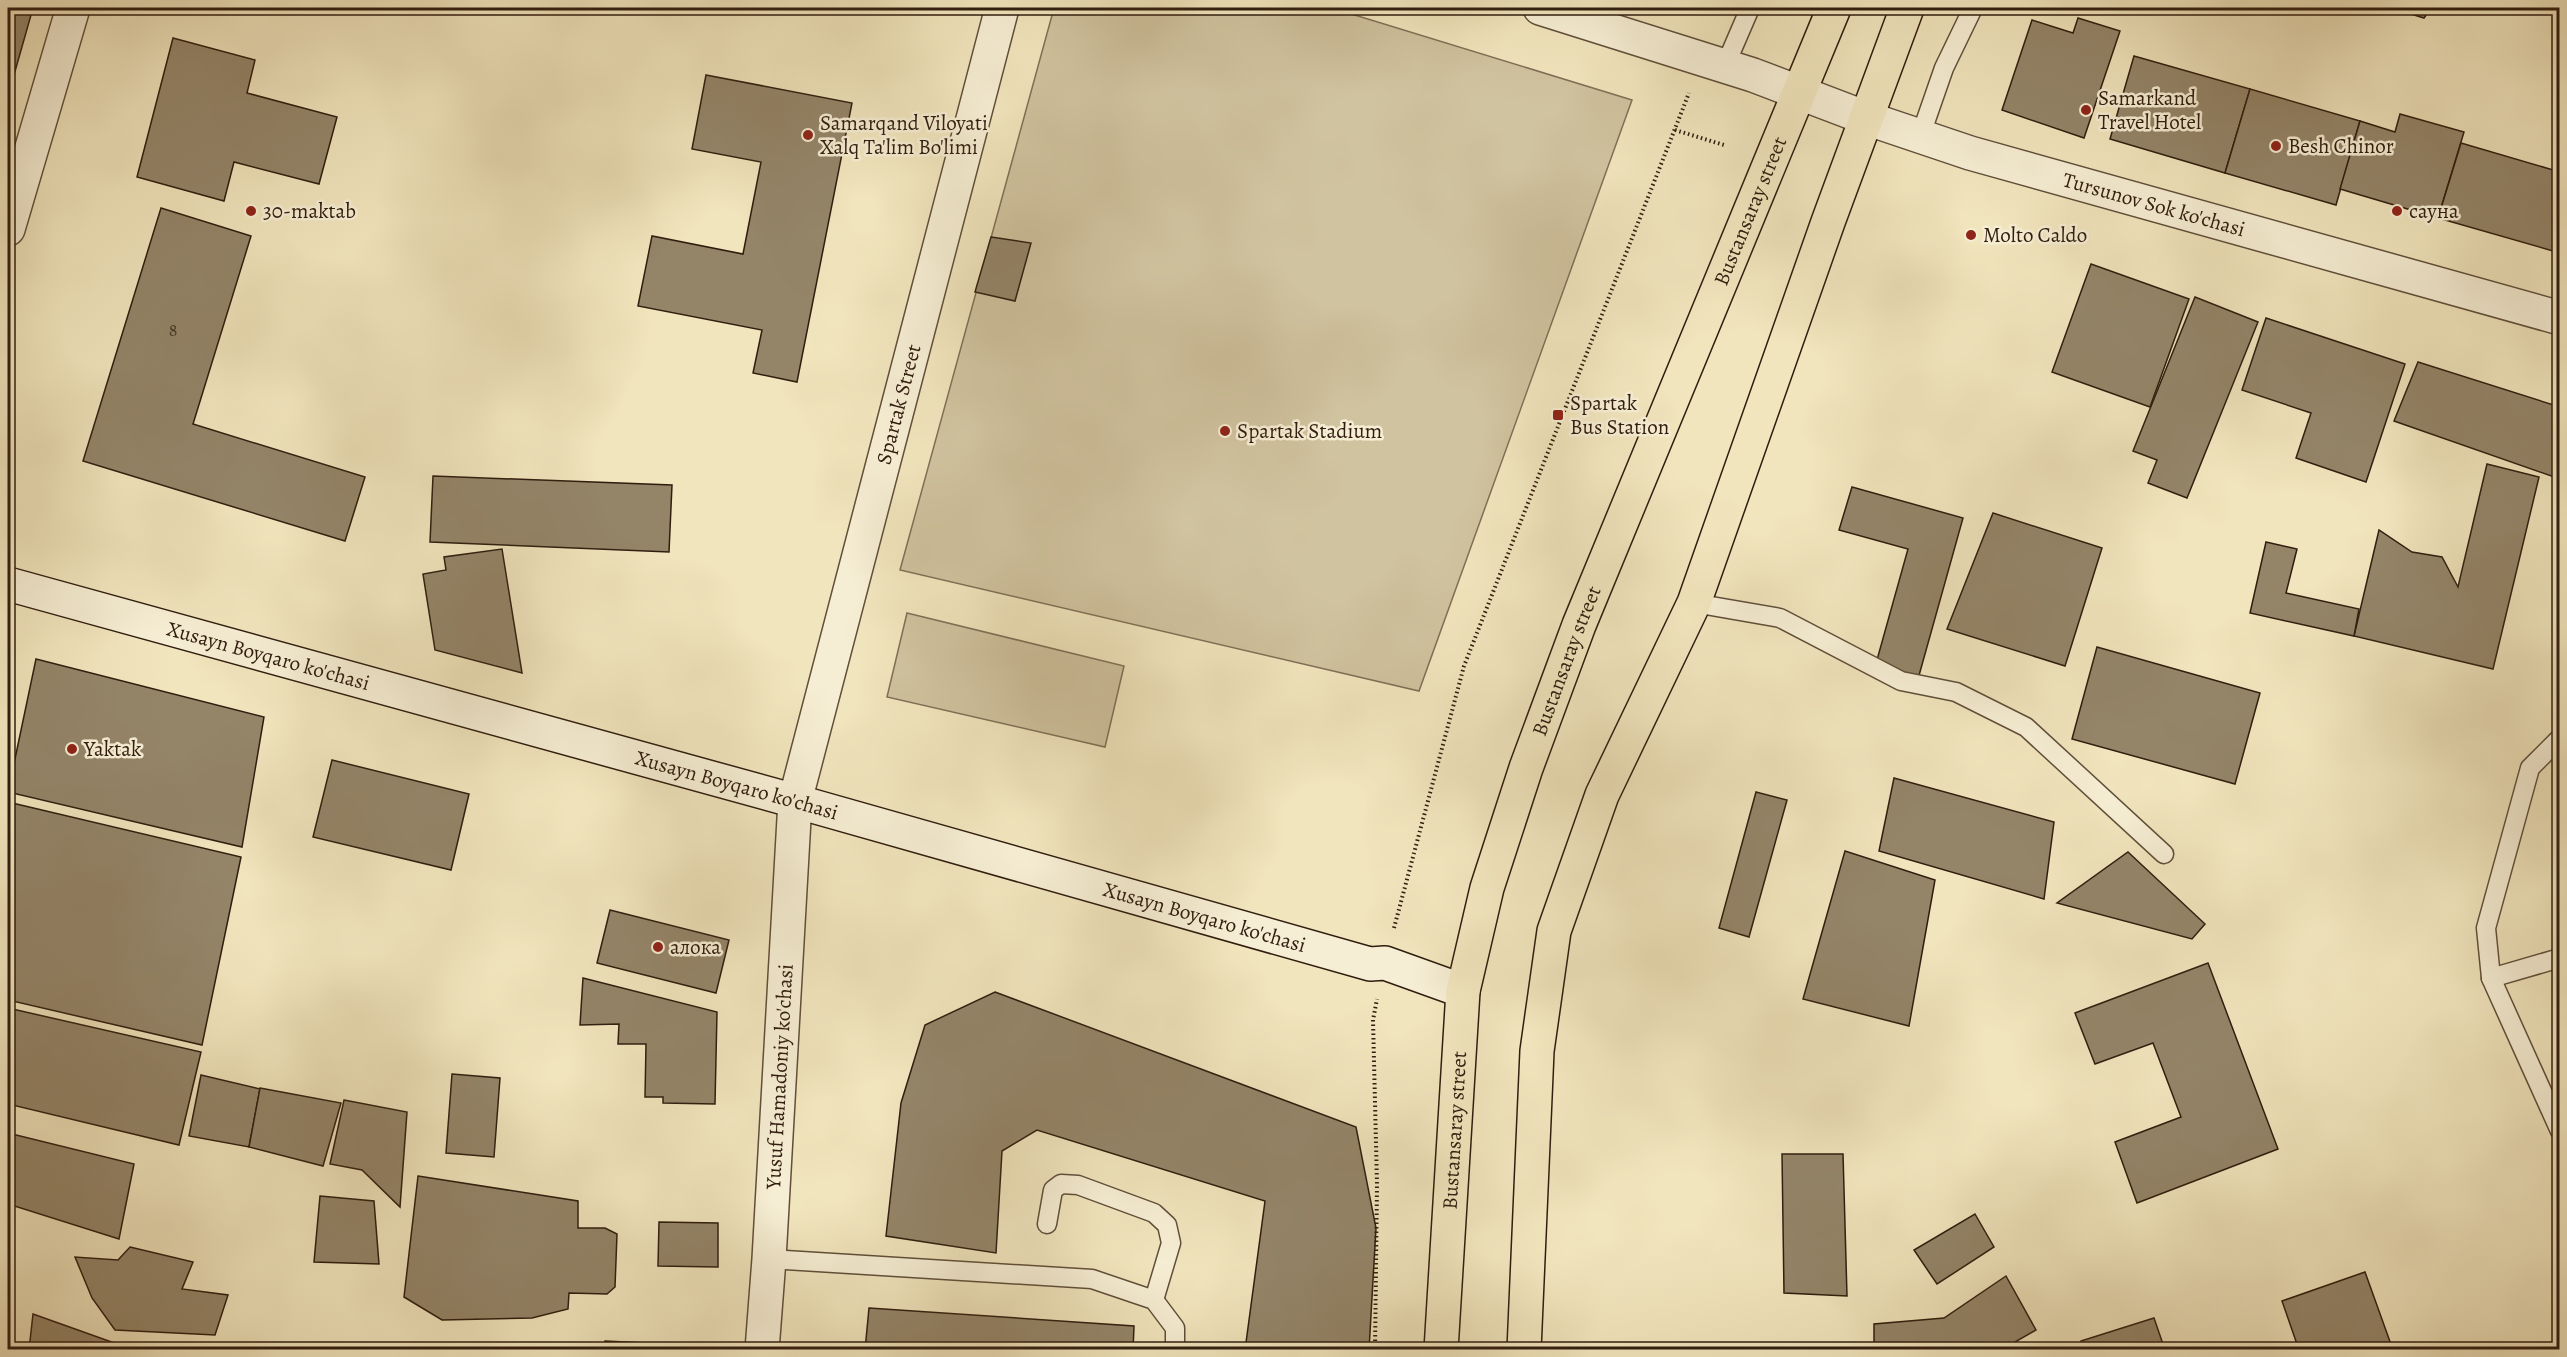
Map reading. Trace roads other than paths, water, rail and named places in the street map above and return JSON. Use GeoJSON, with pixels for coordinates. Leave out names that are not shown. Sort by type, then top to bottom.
{"type":"FeatureCollection","features":[{"type":"Feature","properties":{"kind":"main road","name":"Bustansaray street"},"geometry":{"type":"LineString","coordinates":[[1441,1350],[1463,991],[1486,888],[1526,768],[1579,625],[1834,8]]}},
{"type":"Feature","properties":{"kind":"main road"},"geometry":{"type":"LineString","coordinates":[[1524,1350],[1537,1051],[1554,931],[1602,795],[1694,603],[1907,8]]}},
{"type":"Feature","properties":{"kind":"street"},"geometry":{"type":"LineString","coordinates":[[8,230],[73,8]]}},
{"type":"Feature","properties":{"kind":"street","name":"Spartak Street"},"geometry":{"type":"LineString","coordinates":[[795,801],[1002,8]]}},
{"type":"Feature","properties":{"kind":"street","name":"Tursunov Sok ko'chasi"},"geometry":{"type":"LineString","coordinates":[[1540,8],[1801,92],[1920,137],[2559,318]]}},
{"type":"Feature","properties":{"kind":"street","name":"Xusayn Boyqaro ko'chasi"},"geometry":{"type":"LineString","coordinates":[[8,584],[795,801],[1370,964],[1385,963],[1463,991]]}},
{"type":"Feature","properties":{"kind":"street","name":"Yusuf Hamadoniy ko'chasi"},"geometry":{"type":"LineString","coordinates":[[762,1350],[770,1259],[795,801]]}},
{"type":"Feature","properties":{"kind":"lane"},"geometry":{"type":"LineString","coordinates":[[1727,67],[1750,8]]}},
{"type":"Feature","properties":{"kind":"lane"},"geometry":{"type":"LineString","coordinates":[[1920,137],[1944,68],[1973,8]]}},
{"type":"Feature","properties":{"kind":"lane"},"geometry":{"type":"LineString","coordinates":[[1694,603],[1780,618],[1901,681],[1956,692],[2026,727],[2164,854]]}},
{"type":"Feature","properties":{"kind":"lane"},"geometry":{"type":"LineString","coordinates":[[2559,738],[2529,768],[2486,928],[2491,978],[2559,1131]]}},
{"type":"Feature","properties":{"kind":"lane"},"geometry":{"type":"LineString","coordinates":[[2491,978],[2559,957]]}},
{"type":"Feature","properties":{"kind":"lane"},"geometry":{"type":"LineString","coordinates":[[1047,1224],[1053,1190],[1061,1184],[1078,1185],[1154,1213],[1167,1225],[1171,1243],[1154,1300]]}},
{"type":"Feature","properties":{"kind":"lane"},"geometry":{"type":"LineString","coordinates":[[770,1259],[1092,1279],[1154,1300],[1175,1328],[1175,1350]]}},
{"type":"Feature","properties":{"kind":"place","name":"Samarkand Travel Hotel"},"geometry":{"type":"Point","coordinates":[2086,110]}},
{"type":"Feature","properties":{"kind":"place","name":"Samarqand Viloyati Xalq Ta'lim Bo'limi"},"geometry":{"type":"Point","coordinates":[808,135]}},
{"type":"Feature","properties":{"kind":"place","name":"Besh Chinor"},"geometry":{"type":"Point","coordinates":[2276,146]}},
{"type":"Feature","properties":{"kind":"place","name":"30-maktab"},"geometry":{"type":"Point","coordinates":[251,211]}},
{"type":"Feature","properties":{"kind":"place","name":"сауна"},"geometry":{"type":"Point","coordinates":[2397,211]}},
{"type":"Feature","properties":{"kind":"place","name":"Molto Caldo"},"geometry":{"type":"Point","coordinates":[1971,235]}},
{"type":"Feature","properties":{"kind":"place","name":"Spartak Bus Station"},"geometry":{"type":"Point","coordinates":[1558,415]}},
{"type":"Feature","properties":{"kind":"place","name":"Spartak Stadium"},"geometry":{"type":"Point","coordinates":[1225,431]}},
{"type":"Feature","properties":{"kind":"place","name":"Yaktak"},"geometry":{"type":"Point","coordinates":[72,749]}},
{"type":"Feature","properties":{"kind":"place","name":"алока"},"geometry":{"type":"Point","coordinates":[658,947]}}]}
